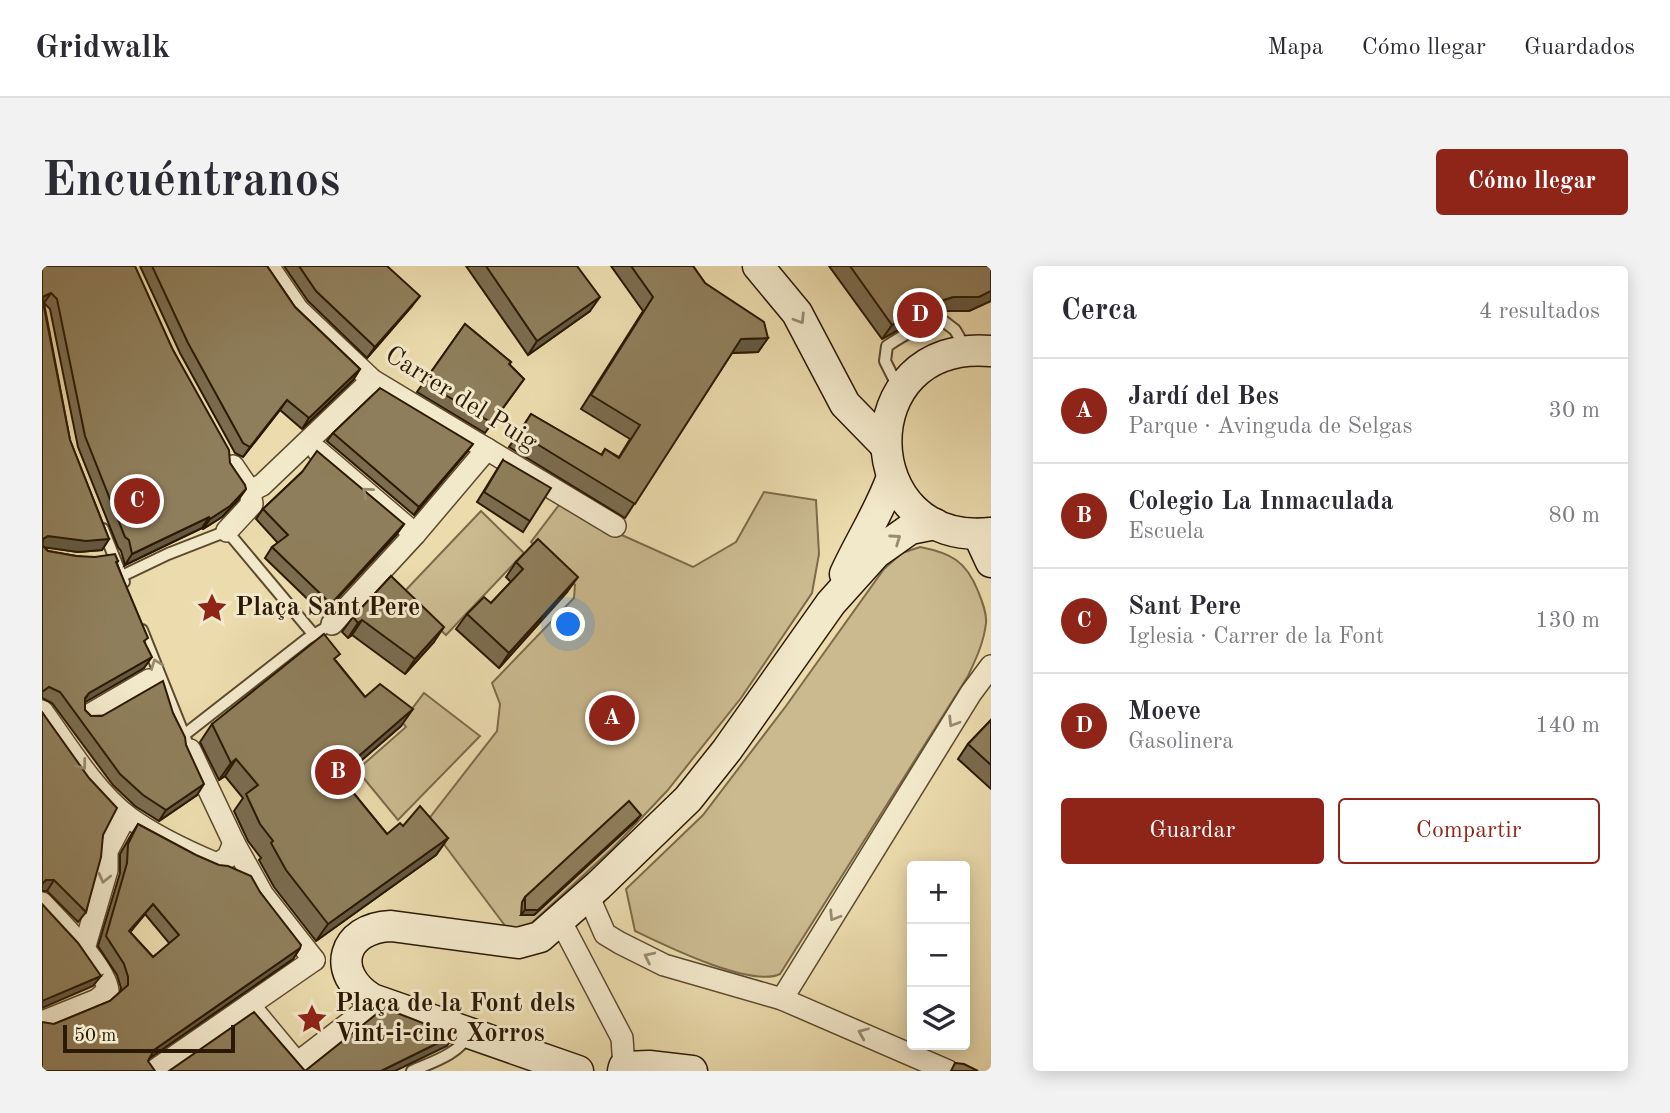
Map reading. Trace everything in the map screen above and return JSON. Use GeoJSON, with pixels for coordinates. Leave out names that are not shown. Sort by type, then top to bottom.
{"type":"FeatureCollection","features":[{"type":"Feature","properties":{"kind":"main road"},"geometry":{"type":"LineString","coordinates":[[758,266],[797,313],[845,404],[885,445]]}},
{"type":"Feature","properties":{"kind":"main road"},"geometry":{"type":"LineString","coordinates":[[981,349],[950,354],[928,364],[909,379],[887,422],[885,445],[892,477],[917,512],[956,532],[985,533],[991,562]]}},
{"type":"Feature","properties":{"kind":"main road"},"geometry":{"type":"LineString","coordinates":[[831,603],[862,537],[883,503],[892,477]]}},
{"type":"Feature","properties":{"kind":"main road"},"geometry":{"type":"LineString","coordinates":[[578,1071],[378,1001],[363,993],[351,981],[346,967],[349,948],[360,934],[391,926],[519,943],[540,937],[688,799],[727,750],[831,603],[879,551],[909,529],[936,524]]}},
{"type":"Feature","properties":{"kind":"main road"},"geometry":{"type":"LineString","coordinates":[[624,1069],[649,1066],[692,1071]]}},
{"type":"Feature","properties":{"kind":"street","name":"Carrer del Puig"},"geometry":{"type":"LineString","coordinates":[[268,266],[299,310],[371,382],[615,526]]}},
{"type":"Feature","properties":{"kind":"street"},"geometry":{"type":"LineString","coordinates":[[250,491],[262,485],[371,382]]}},
{"type":"Feature","properties":{"kind":"street"},"geometry":{"type":"LineString","coordinates":[[323,629],[415,534],[486,449]]}},
{"type":"Feature","properties":{"kind":"street"},"geometry":{"type":"LineString","coordinates":[[318,451],[415,534]]}},
{"type":"Feature","properties":{"kind":"street"},"geometry":{"type":"LineString","coordinates":[[227,531],[252,504],[250,491],[231,463]]}},
{"type":"Feature","properties":{"kind":"street"},"geometry":{"type":"LineString","coordinates":[[782,999],[975,687],[991,666]]}},
{"type":"Feature","properties":{"kind":"street"},"geometry":{"type":"LineString","coordinates":[[89,715],[149,680]]}},
{"type":"Feature","properties":{"kind":"street"},"geometry":{"type":"LineString","coordinates":[[42,711],[91,778],[126,815],[175,845],[217,864],[262,895]]}},
{"type":"Feature","properties":{"kind":"street"},"geometry":{"type":"LineString","coordinates":[[187,742],[234,844],[262,895],[314,960]]}},
{"type":"Feature","properties":{"kind":"street"},"geometry":{"type":"LineString","coordinates":[[84,949],[107,870],[107,851],[126,815]]}},
{"type":"Feature","properties":{"kind":"street"},"geometry":{"type":"LineString","coordinates":[[217,864],[228,857],[234,844]]}},
{"type":"Feature","properties":{"kind":"street"},"geometry":{"type":"LineString","coordinates":[[588,895],[605,934],[620,943],[664,964],[782,999],[947,1071]]}},
{"type":"Feature","properties":{"kind":"street"},"geometry":{"type":"LineString","coordinates":[[42,903],[84,949],[105,979],[108,991],[97,1000],[42,1022]]}},
{"type":"Feature","properties":{"kind":"street"},"geometry":{"type":"LineString","coordinates":[[560,920],[622,1038],[624,1069]]}},
{"type":"Feature","properties":{"kind":"street"},"geometry":{"type":"LineString","coordinates":[[154,1071],[314,960],[346,959]]}},
{"type":"Feature","properties":{"kind":"street"},"geometry":{"type":"LineString","coordinates":[[249,1005],[297,1063],[378,1001]]}},
{"type":"Feature","properties":{"kind":"lane"},"geometry":{"type":"LineString","coordinates":[[901,392],[885,361],[887,346],[903,335],[942,320],[981,349]]}},
{"type":"Feature","properties":{"kind":"lane"},"geometry":{"type":"LineString","coordinates":[[99,522],[126,588]]}},
{"type":"Feature","properties":{"kind":"lane"},"geometry":{"type":"LineString","coordinates":[[122,576],[168,554],[227,531],[323,629],[187,742],[140,624]]}},
{"type":"Feature","properties":{"kind":"lane"},"geometry":{"type":"LineString","coordinates":[[102,559],[114,555]]}},
{"type":"Feature","properties":{"kind":"lane"},"geometry":{"type":"LineString","coordinates":[[412,1071],[455,1051],[464,1044],[470,1032]]}},
{"type":"Feature","properties":{"kind":"shaded area"},"geometry":{"type":"Polygon","coordinates":[[[764,492],[816,500],[819,554],[812,593],[741,698],[667,791],[612,849],[523,931],[509,931],[440,839],[421,829],[497,731],[500,704],[492,683],[574,598],[575,585],[531,542],[562,501],[615,532],[693,567],[736,542],[764,492]]]}},
{"type":"Feature","properties":{"kind":"shaded area"},"geometry":{"type":"Polygon","coordinates":[[[481,511],[524,553],[446,635],[402,594],[481,511]]]}},
{"type":"Feature","properties":{"kind":"shaded area"},"geometry":{"type":"Polygon","coordinates":[[[920,547],[949,556],[963,565],[968,572],[986,615],[982,644],[968,676],[780,974],[767,977],[729,970],[635,931],[626,889],[703,815],[786,706],[884,569],[902,553],[920,547]]]}},
{"type":"Feature","properties":{"kind":"shaded area"},"geometry":{"type":"Polygon","coordinates":[[[424,693],[480,736],[398,820],[357,770],[406,727],[402,722],[424,693]]]}},
{"type":"Feature","properties":{"kind":"building"},"geometry":{"type":"Polygon","coordinates":[[[42,266],[135,266],[173,350],[229,450],[230,463],[245,485],[246,489],[230,506],[210,519],[209,517],[132,554],[129,540],[125,537],[85,436],[57,299],[51,293],[42,297],[42,266]]]}},
{"type":"Feature","properties":{"kind":"building"},"geometry":{"type":"Polygon","coordinates":[[[152,266],[267,266],[295,307],[360,369],[309,418],[287,400],[250,447],[243,443],[188,343],[152,266]]]}},
{"type":"Feature","properties":{"kind":"building"},"geometry":{"type":"Polygon","coordinates":[[[299,266],[387,266],[420,296],[375,347],[316,291],[299,266]]]}},
{"type":"Feature","properties":{"kind":"building"},"geometry":{"type":"Polygon","coordinates":[[[486,266],[577,266],[600,297],[537,341],[486,266]]]}},
{"type":"Feature","properties":{"kind":"building"},"geometry":{"type":"Polygon","coordinates":[[[631,266],[693,266],[705,283],[764,322],[768,338],[741,339],[635,504],[519,433],[531,414],[602,455],[605,449],[619,458],[640,425],[591,395],[653,297],[631,266]]]}},
{"type":"Feature","properties":{"kind":"building"},"geometry":{"type":"Polygon","coordinates":[[[850,266],[991,266],[991,291],[979,297],[953,297],[928,305],[892,325],[850,266]]]}},
{"type":"Feature","properties":{"kind":"building"},"geometry":{"type":"Polygon","coordinates":[[[42,297],[70,440],[109,539],[86,541],[48,536],[43,539],[42,544],[42,297]]]}},
{"type":"Feature","properties":{"kind":"building"},"geometry":{"type":"Polygon","coordinates":[[[465,324],[511,362],[509,364],[524,379],[492,423],[424,382],[465,324]]]}},
{"type":"Feature","properties":{"kind":"building"},"geometry":{"type":"Polygon","coordinates":[[[380,388],[473,444],[419,507],[333,433],[380,388]]]}},
{"type":"Feature","properties":{"kind":"building"},"geometry":{"type":"Polygon","coordinates":[[[317,451],[404,524],[331,604],[272,547],[288,535],[263,509],[302,472],[317,451]]]}},
{"type":"Feature","properties":{"kind":"building"},"geometry":{"type":"Polygon","coordinates":[[[503,460],[551,488],[530,521],[484,492],[503,460]]]}},
{"type":"Feature","properties":{"kind":"building"},"geometry":{"type":"Polygon","coordinates":[[[538,539],[578,577],[509,653],[467,614],[484,597],[491,603],[523,569],[516,562],[538,539]]]}},
{"type":"Feature","properties":{"kind":"building"},"geometry":{"type":"Polygon","coordinates":[[[42,545],[48,551],[76,556],[115,554],[148,638],[144,641],[152,657],[89,693],[85,698],[85,710],[91,716],[102,716],[163,681],[173,713],[204,784],[166,810],[143,795],[120,774],[60,692],[49,687],[42,692],[42,545]]]}},
{"type":"Feature","properties":{"kind":"building"},"geometry":{"type":"Polygon","coordinates":[[[391,576],[444,627],[415,659],[362,620],[358,623],[353,617],[391,576]]]}},
{"type":"Feature","properties":{"kind":"building"},"geometry":{"type":"Polygon","coordinates":[[[324,634],[340,654],[334,659],[365,697],[380,684],[413,709],[338,774],[387,834],[400,823],[403,826],[420,806],[448,838],[328,924],[286,870],[246,794],[258,785],[236,759],[231,763],[212,724],[324,634]]]}},
{"type":"Feature","properties":{"kind":"building"},"geometry":{"type":"Polygon","coordinates":[[[42,712],[89,778],[117,808],[103,835],[101,857],[86,912],[54,880],[46,880],[42,884],[42,712]]]}},
{"type":"Feature","properties":{"kind":"building"},"geometry":{"type":"Polygon","coordinates":[[[991,720],[991,765],[968,744],[991,720]]]}},
{"type":"Feature","properties":{"kind":"building"},"geometry":{"type":"Polygon","coordinates":[[[629,801],[641,815],[538,910],[525,910],[525,897],[629,801]]]}},
{"type":"Feature","properties":{"kind":"building"},"geometry":{"type":"Polygon","coordinates":[[[138,824],[196,855],[251,876],[260,892],[301,945],[300,948],[154,1050],[148,1061],[155,1071],[42,1071],[42,1022],[54,1024],[110,1001],[128,985],[124,964],[106,936],[127,863],[128,844],[138,824]],[[153,904],[129,931],[153,957],[179,935],[153,904]]]}},
{"type":"Feature","properties":{"kind":"building"},"geometry":{"type":"Polygon","coordinates":[[[42,904],[78,943],[101,976],[42,1001],[42,904]]]}},
{"type":"Feature","properties":{"kind":"building"},"geometry":{"type":"Polygon","coordinates":[[[384,1008],[454,1035],[381,1071],[305,1071],[384,1008]]]}},
{"type":"Feature","properties":{"kind":"building"},"geometry":{"type":"Polygon","coordinates":[[[254,1012],[305,1071],[169,1071],[254,1012]]]}},
{"type":"Feature","properties":{"kind":"building"},"geometry":{"type":"Polygon","coordinates":[[[955,1063],[964,1064],[978,1071],[951,1071],[955,1063]]]}},
{"type":"Feature","properties":{"kind":"place","name":"Moeve"},"geometry":{"type":"Point","coordinates":[920,315]}},
{"type":"Feature","properties":{"kind":"place","name":"Sant Pere"},"geometry":{"type":"Point","coordinates":[137,501]}},
{"type":"Feature","properties":{"kind":"place","name":"Plaça Sant Pere"},"geometry":{"type":"Point","coordinates":[212,608]}},
{"type":"Feature","properties":{"kind":"place","name":"Jardí del Bes"},"geometry":{"type":"Point","coordinates":[612,718]}},
{"type":"Feature","properties":{"kind":"place","name":"Colegio La Inmaculada"},"geometry":{"type":"Point","coordinates":[338,772]}},
{"type":"Feature","properties":{"kind":"place","name":"Plaça de la Font dels Vint-i-cinc Xorros"},"geometry":{"type":"Point","coordinates":[312,1019]}}]}
